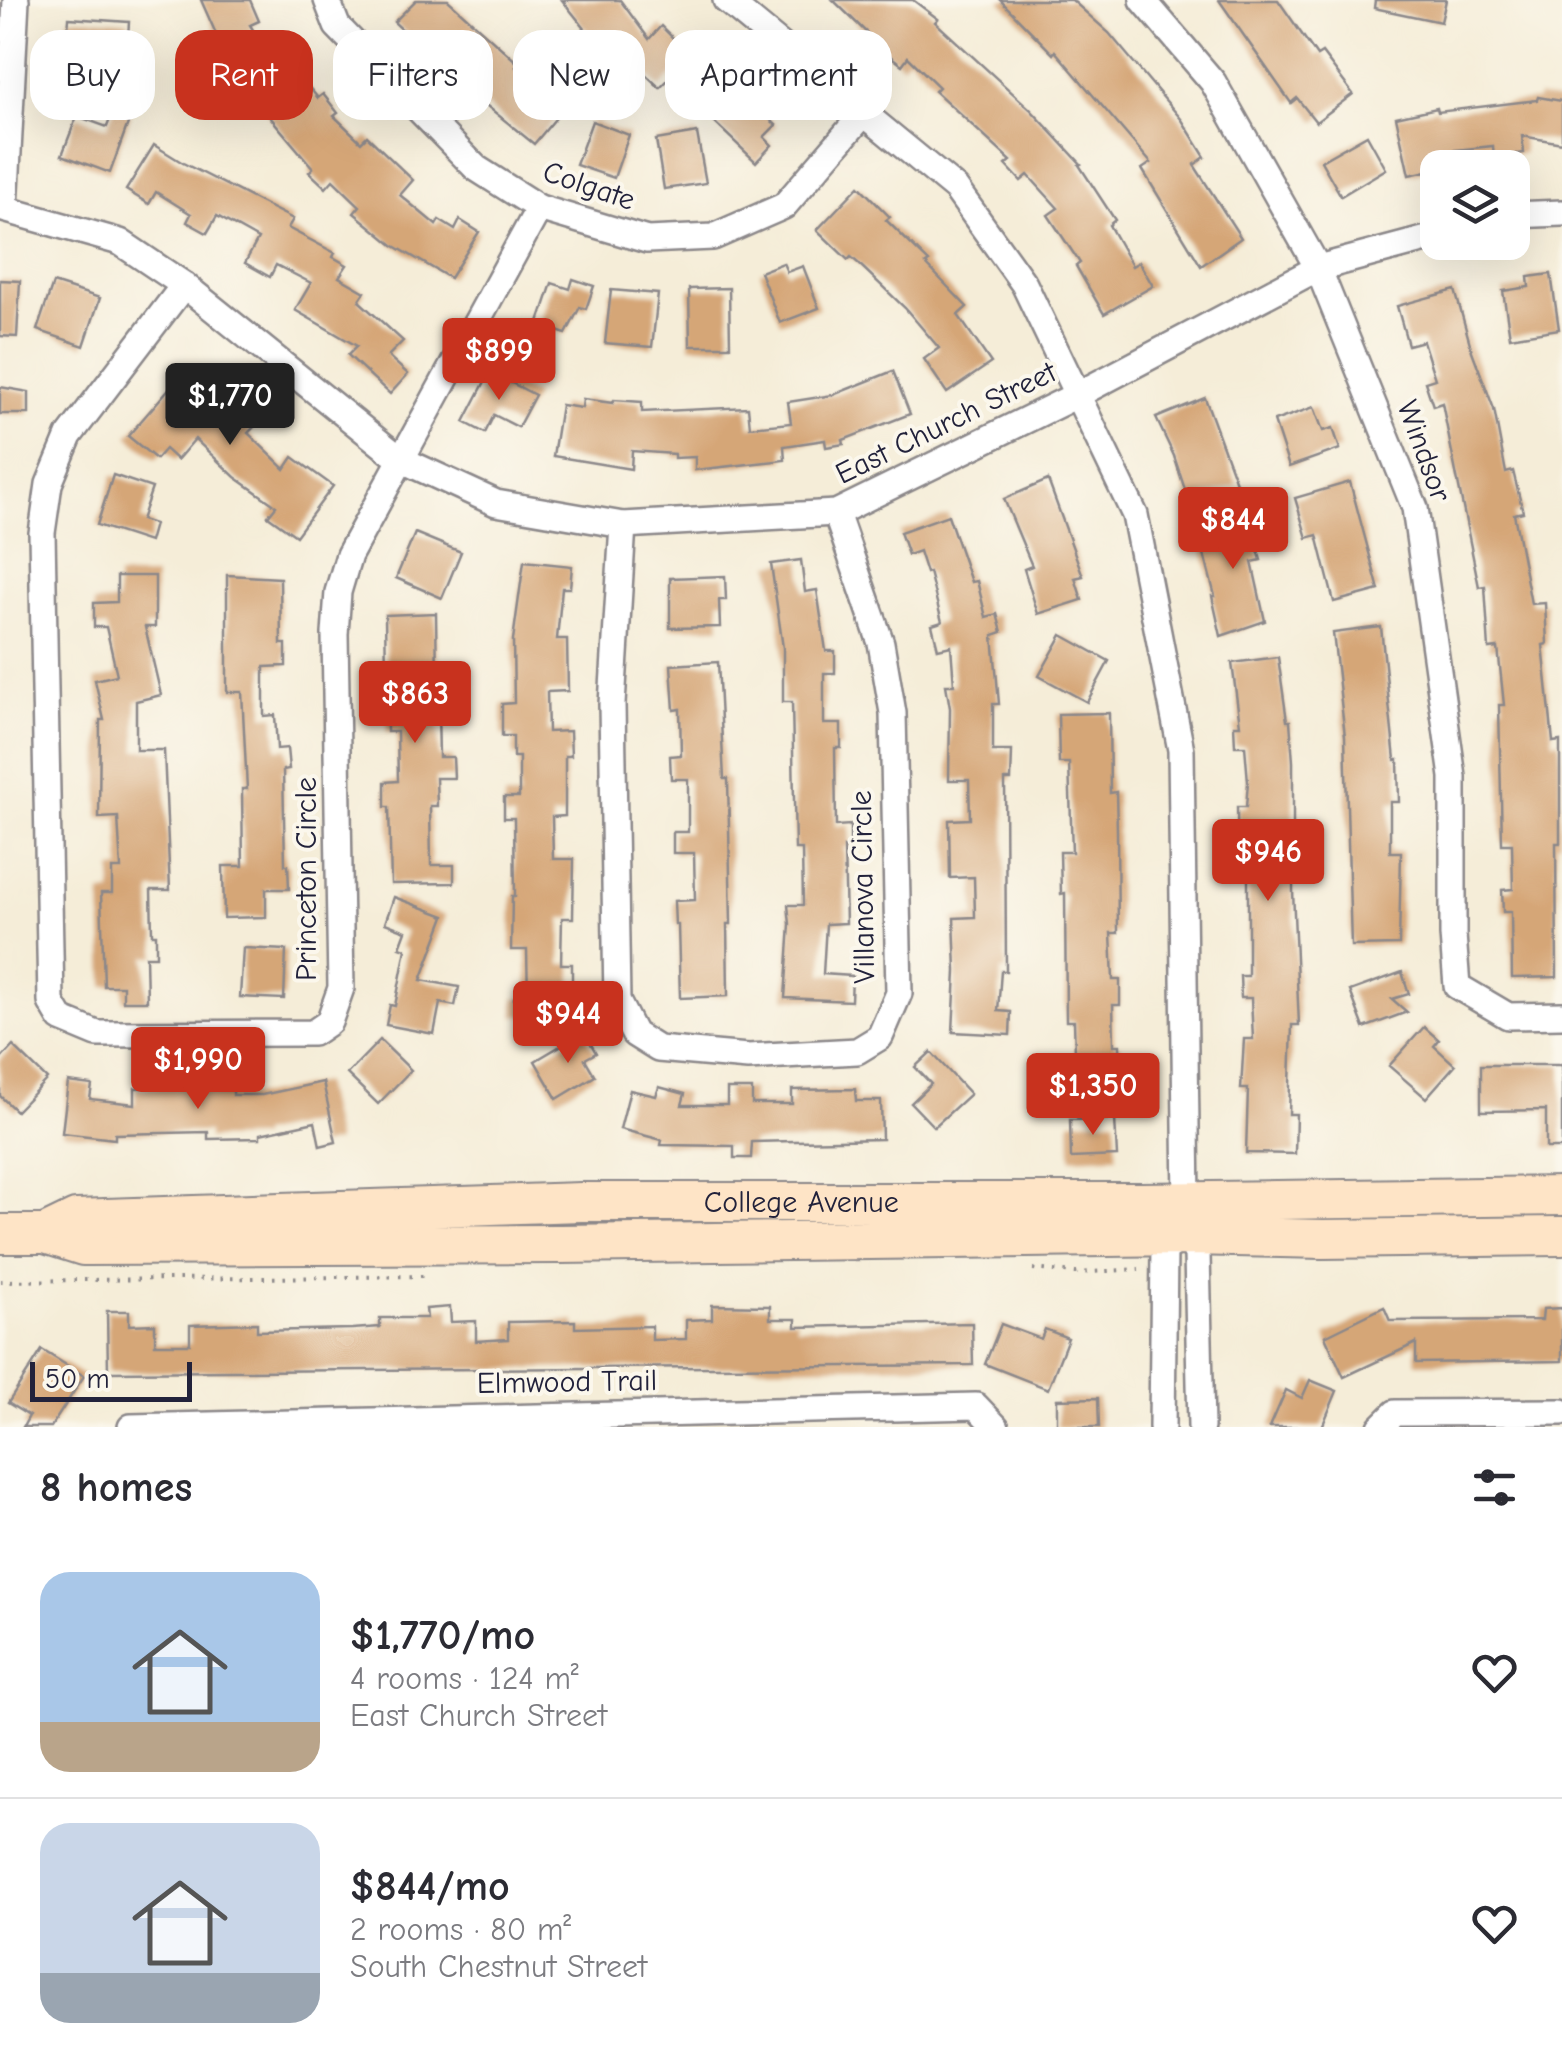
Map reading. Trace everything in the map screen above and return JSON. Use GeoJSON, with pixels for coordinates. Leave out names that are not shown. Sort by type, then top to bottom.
{"type":"FeatureCollection","features":[{"type":"Feature","properties":{"kind":"main road","name":"College Avenue"},"geometry":{"type":"LineString","coordinates":[[0,1234],[45,1234],[84,1246],[560,1244],[1187,1219],[1562,1196]]}},
{"type":"Feature","properties":{"kind":"main road","name":"College Avenue"},"geometry":{"type":"LineString","coordinates":[[1187,1219],[1322,1239],[1562,1236]]}},
{"type":"Feature","properties":{"kind":"street"},"geometry":{"type":"LineString","coordinates":[[3,208],[7,42],[16,0]]}},
{"type":"Feature","properties":{"kind":"street","name":"Colgate"},"geometry":{"type":"LineString","coordinates":[[327,0],[337,26],[476,168],[538,208],[647,240],[713,237],[784,206],[858,120]]}},
{"type":"Feature","properties":{"kind":"street"},"geometry":{"type":"LineString","coordinates":[[726,0],[763,30]]}},
{"type":"Feature","properties":{"kind":"street","name":"Windsor"},"geometry":{"type":"LineString","coordinates":[[1143,0],[1212,82],[1318,268],[1414,508],[1453,777],[1452,935],[1457,986],[1508,1016],[1562,1015]]}},
{"type":"Feature","properties":{"kind":"street"},"geometry":{"type":"LineString","coordinates":[[874,120],[956,189],[1024,284],[1136,515],[1181,750],[1187,1219],[1197,1254],[1201,1427]]}},
{"type":"Feature","properties":{"kind":"street","name":"East Church Street"},"geometry":{"type":"LineString","coordinates":[[3,208],[120,242],[184,285],[400,459],[496,503],[622,525],[836,513],[1077,394],[1318,268],[1420,241]]}},
{"type":"Feature","properties":{"kind":"street","name":"Princeton Circle"},"geometry":{"type":"LineString","coordinates":[[184,285],[69,436],[49,484],[42,533],[51,1002],[61,1018],[97,1034],[313,1033],[328,1022],[341,988],[338,592],[349,555],[538,208]]}},
{"type":"Feature","properties":{"kind":"street"},"geometry":{"type":"LineString","coordinates":[[1530,214],[1562,213]]}},
{"type":"Feature","properties":{"kind":"street","name":"Villanova Circle"},"geometry":{"type":"LineString","coordinates":[[622,525],[612,704],[617,1001],[634,1034],[658,1050],[748,1057],[857,1051],[880,1037],[899,993],[890,695],[880,644],[836,513]]}},
{"type":"Feature","properties":{"kind":"street"},"geometry":{"type":"LineString","coordinates":[[1162,1427],[1164,1249],[1187,1219]]}},
{"type":"Feature","properties":{"kind":"street","name":"Elmwood Trail"},"geometry":{"type":"LineString","coordinates":[[131,1427],[976,1406],[996,1427]]}},
{"type":"Feature","properties":{"kind":"street"},"geometry":{"type":"LineString","coordinates":[[1382,1427],[1395,1413],[1562,1412]]}},
{"type":"Feature","properties":{"kind":"building"},"geometry":{"type":"Polygon","coordinates":[[[201,0],[250,0],[259,21],[250,25],[253,30],[214,30],[201,0]]]}},
{"type":"Feature","properties":{"kind":"building"},"geometry":{"type":"Polygon","coordinates":[[[416,0],[448,0],[481,30],[402,30],[394,22],[416,0]]]}},
{"type":"Feature","properties":{"kind":"building"},"geometry":{"type":"Polygon","coordinates":[[[562,0],[620,0],[642,30],[586,30],[562,0]]]}},
{"type":"Feature","properties":{"kind":"building"},"geometry":{"type":"Polygon","coordinates":[[[833,0],[913,0],[938,19],[935,22],[1030,109],[1081,164],[1115,220],[1109,225],[1132,266],[1139,262],[1153,286],[1104,314],[1076,266],[1080,263],[1048,215],[1058,208],[1028,175],[1021,181],[1006,165],[1011,161],[935,91],[939,87],[908,57],[902,65],[892,57],[892,30],[864,30],[833,0]]]}},
{"type":"Feature","properties":{"kind":"building"},"geometry":{"type":"Polygon","coordinates":[[[1000,0],[1072,0],[1109,33],[1182,120],[1205,157],[1194,165],[1241,238],[1201,266],[1142,169],[1151,163],[1055,51],[1053,54],[1000,0]]]}},
{"type":"Feature","properties":{"kind":"building"},"geometry":{"type":"Polygon","coordinates":[[[1219,0],[1278,0],[1317,56],[1322,53],[1353,94],[1316,122],[1297,98],[1291,103],[1219,0]]]}},
{"type":"Feature","properties":{"kind":"building"},"geometry":{"type":"Polygon","coordinates":[[[1375,0],[1446,0],[1441,22],[1374,8],[1375,0]]]}},
{"type":"Feature","properties":{"kind":"building"},"geometry":{"type":"Polygon","coordinates":[[[69,18],[129,22],[128,30],[68,30],[69,18]]]}},
{"type":"Feature","properties":{"kind":"building"},"geometry":{"type":"Polygon","coordinates":[[[661,26],[665,30],[665,83],[660,88],[645,74],[645,34],[649,39],[661,26]]]}},
{"type":"Feature","properties":{"kind":"building"},"geometry":{"type":"Polygon","coordinates":[[[493,41],[513,59],[513,120],[554,120],[534,144],[493,111],[493,41]]]}},
{"type":"Feature","properties":{"kind":"building"},"geometry":{"type":"Polygon","coordinates":[[[313,92],[318,98],[323,94],[333,107],[333,120],[338,120],[361,142],[367,136],[413,180],[400,195],[436,225],[439,220],[455,230],[460,220],[479,232],[450,278],[393,245],[354,213],[360,206],[333,180],[326,188],[309,172],[313,168],[272,120],[313,120],[313,92]]]}},
{"type":"Feature","properties":{"kind":"building"},"geometry":{"type":"Polygon","coordinates":[[[1538,97],[1562,101],[1562,143],[1522,136],[1524,150],[1493,150],[1493,146],[1420,150],[1420,173],[1409,175],[1396,117],[1437,108],[1438,112],[1538,97]]]}},
{"type":"Feature","properties":{"kind":"building"},"geometry":{"type":"Polygon","coordinates":[[[75,120],[107,127],[110,120],[129,120],[110,173],[62,155],[75,120]]]}},
{"type":"Feature","properties":{"kind":"building"},"geometry":{"type":"Polygon","coordinates":[[[771,120],[776,125],[764,137],[772,145],[756,162],[715,123],[771,120]]]}},
{"type":"Feature","properties":{"kind":"building"},"geometry":{"type":"Polygon","coordinates":[[[592,121],[629,135],[614,178],[576,165],[592,121]]]}},
{"type":"Feature","properties":{"kind":"building"},"geometry":{"type":"Polygon","coordinates":[[[697,133],[706,183],[664,189],[656,140],[697,133]]]}},
{"type":"Feature","properties":{"kind":"building"},"geometry":{"type":"Polygon","coordinates":[[[1367,135],[1386,169],[1341,196],[1321,161],[1367,135]]]}},
{"type":"Feature","properties":{"kind":"building"},"geometry":{"type":"Polygon","coordinates":[[[154,145],[293,219],[288,228],[335,253],[333,257],[347,265],[339,277],[365,292],[359,301],[403,341],[388,356],[408,374],[390,394],[348,355],[357,346],[295,310],[311,283],[276,265],[270,277],[245,263],[258,239],[217,216],[207,233],[187,222],[191,214],[156,192],[149,204],[126,190],[154,145]]]}},
{"type":"Feature","properties":{"kind":"building"},"geometry":{"type":"Polygon","coordinates":[[[859,186],[967,307],[958,315],[991,363],[947,393],[924,359],[939,348],[905,308],[817,230],[859,186]]]}},
{"type":"Feature","properties":{"kind":"building"},"geometry":{"type":"Polygon","coordinates":[[[783,263],[787,272],[803,266],[819,308],[780,323],[760,272],[783,263]]]}},
{"type":"Feature","properties":{"kind":"building"},"geometry":{"type":"Polygon","coordinates":[[[1551,274],[1559,329],[1510,337],[1503,291],[1529,287],[1528,277],[1551,274]]]}},
{"type":"Feature","properties":{"kind":"building"},"geometry":{"type":"Polygon","coordinates":[[[573,279],[594,286],[586,309],[580,307],[566,334],[538,325],[552,283],[570,289],[573,279]]]}},
{"type":"Feature","properties":{"kind":"building"},"geometry":{"type":"Polygon","coordinates":[[[0,280],[20,281],[17,337],[0,336],[0,280]]]}},
{"type":"Feature","properties":{"kind":"building"},"geometry":{"type":"Polygon","coordinates":[[[53,283],[100,298],[84,346],[37,330],[53,283]]]}},
{"type":"Feature","properties":{"kind":"building"},"geometry":{"type":"Polygon","coordinates":[[[729,288],[730,346],[690,346],[689,289],[729,288]]]}},
{"type":"Feature","properties":{"kind":"building"},"geometry":{"type":"Polygon","coordinates":[[[611,290],[658,294],[652,347],[605,343],[611,290]]]}},
{"type":"Feature","properties":{"kind":"building"},"geometry":{"type":"Polygon","coordinates":[[[1455,290],[1494,409],[1506,473],[1513,471],[1523,512],[1514,514],[1531,604],[1545,603],[1547,644],[1543,645],[1553,742],[1560,741],[1557,977],[1512,978],[1511,912],[1503,912],[1502,890],[1513,889],[1512,844],[1502,844],[1499,705],[1504,705],[1498,648],[1489,649],[1485,586],[1479,587],[1442,403],[1433,406],[1425,382],[1435,379],[1423,341],[1408,345],[1397,306],[1455,290]]]}},
{"type":"Feature","properties":{"kind":"building"},"geometry":{"type":"Polygon","coordinates":[[[186,369],[206,386],[210,382],[229,399],[255,426],[248,433],[285,469],[293,457],[333,486],[296,536],[268,516],[276,506],[235,477],[195,439],[177,460],[165,449],[156,459],[128,436],[186,369]]]}},
{"type":"Feature","properties":{"kind":"building"},"geometry":{"type":"Polygon","coordinates":[[[893,371],[910,414],[843,440],[844,444],[826,447],[825,440],[784,446],[785,460],[695,470],[695,457],[632,451],[631,469],[553,456],[561,405],[582,408],[583,399],[642,402],[642,412],[748,407],[750,427],[791,423],[788,402],[833,395],[893,371]]]}},
{"type":"Feature","properties":{"kind":"building"},"geometry":{"type":"Polygon","coordinates":[[[490,372],[535,395],[518,427],[494,415],[485,433],[464,422],[490,372]]]}},
{"type":"Feature","properties":{"kind":"building"},"geometry":{"type":"Polygon","coordinates":[[[0,387],[29,392],[29,414],[0,414],[0,387]]]}},
{"type":"Feature","properties":{"kind":"building"},"geometry":{"type":"Polygon","coordinates":[[[1205,398],[1237,485],[1189,502],[1156,418],[1205,398]]]}},
{"type":"Feature","properties":{"kind":"building"},"geometry":{"type":"Polygon","coordinates":[[[1314,407],[1323,431],[1333,428],[1340,449],[1289,467],[1274,421],[1314,407]]]}},
{"type":"Feature","properties":{"kind":"building"},"geometry":{"type":"Polygon","coordinates":[[[113,475],[152,488],[141,520],[154,524],[149,542],[97,525],[113,475]]]}},
{"type":"Feature","properties":{"kind":"building"},"geometry":{"type":"Polygon","coordinates":[[[1048,480],[1083,576],[1075,578],[1082,600],[1038,614],[1024,569],[1032,566],[1004,499],[1048,480]]]}},
{"type":"Feature","properties":{"kind":"building"},"geometry":{"type":"Polygon","coordinates":[[[1350,482],[1379,590],[1334,602],[1317,535],[1307,538],[1295,498],[1350,482]]]}},
{"type":"Feature","properties":{"kind":"building"},"geometry":{"type":"Polygon","coordinates":[[[1247,513],[1261,560],[1252,562],[1265,621],[1221,636],[1197,527],[1247,513]]]}},
{"type":"Feature","properties":{"kind":"building"},"geometry":{"type":"Polygon","coordinates":[[[948,515],[971,582],[977,581],[986,617],[997,614],[1002,632],[993,635],[999,704],[993,704],[993,751],[1012,751],[1011,780],[1005,780],[1006,971],[1001,971],[998,1011],[1011,1012],[1010,1035],[953,1032],[954,918],[975,917],[974,877],[950,878],[949,820],[970,819],[969,780],[949,780],[950,708],[946,685],[954,685],[951,646],[938,649],[932,625],[942,622],[929,572],[926,573],[919,551],[908,555],[900,532],[948,515]]]}},
{"type":"Feature","properties":{"kind":"building"},"geometry":{"type":"Polygon","coordinates":[[[415,533],[461,552],[442,598],[396,578],[415,533]]]}},
{"type":"Feature","properties":{"kind":"building"},"geometry":{"type":"Polygon","coordinates":[[[801,560],[805,592],[817,590],[826,651],[835,651],[835,673],[824,673],[824,724],[841,724],[841,748],[835,748],[836,826],[850,825],[850,847],[844,847],[846,923],[826,924],[823,974],[852,976],[851,1001],[785,998],[788,905],[803,905],[802,849],[795,849],[792,702],[783,702],[783,648],[771,564],[801,560]]]}},
{"type":"Feature","properties":{"kind":"building"},"geometry":{"type":"Polygon","coordinates":[[[524,561],[572,566],[570,588],[562,588],[557,639],[567,639],[568,691],[547,692],[548,732],[570,731],[571,756],[565,756],[565,816],[552,817],[553,859],[574,859],[573,918],[562,918],[561,964],[572,964],[572,1015],[514,1016],[514,998],[528,998],[527,950],[511,950],[514,818],[504,818],[504,797],[519,797],[519,757],[513,757],[513,736],[502,736],[502,704],[514,703],[513,640],[524,561]]]}},
{"type":"Feature","properties":{"kind":"building"},"geometry":{"type":"Polygon","coordinates":[[[227,575],[280,578],[281,644],[286,644],[286,666],[264,667],[264,716],[275,715],[277,749],[287,748],[289,769],[283,770],[289,889],[266,889],[266,917],[224,918],[223,866],[243,866],[242,789],[247,789],[242,692],[227,692],[227,575]]]}},
{"type":"Feature","properties":{"kind":"building"},"geometry":{"type":"Polygon","coordinates":[[[117,576],[155,576],[155,627],[145,627],[161,695],[136,701],[136,750],[164,750],[170,890],[151,890],[156,956],[146,956],[147,1001],[123,1001],[123,986],[104,986],[101,893],[112,893],[112,869],[121,869],[118,817],[99,818],[100,720],[104,720],[95,680],[117,675],[106,627],[94,627],[94,603],[117,602],[117,576]]]}},
{"type":"Feature","properties":{"kind":"building"},"geometry":{"type":"Polygon","coordinates":[[[725,576],[726,600],[719,600],[720,627],[670,628],[670,578],[725,576]]]}},
{"type":"Feature","properties":{"kind":"building"},"geometry":{"type":"Polygon","coordinates":[[[436,613],[437,683],[448,683],[449,709],[438,709],[439,757],[453,757],[454,778],[436,778],[437,806],[430,806],[431,865],[454,865],[454,883],[391,884],[385,782],[398,781],[397,732],[387,732],[385,615],[436,613]]]}},
{"type":"Feature","properties":{"kind":"building"},"geometry":{"type":"Polygon","coordinates":[[[1381,627],[1398,760],[1399,802],[1390,802],[1390,852],[1401,852],[1399,945],[1351,946],[1345,736],[1333,633],[1381,627]]]}},
{"type":"Feature","properties":{"kind":"building"},"geometry":{"type":"Polygon","coordinates":[[[1062,635],[1109,661],[1087,702],[1039,676],[1062,635]]]}},
{"type":"Feature","properties":{"kind":"building"},"geometry":{"type":"Polygon","coordinates":[[[1278,657],[1293,762],[1299,1025],[1292,1025],[1289,1114],[1296,1114],[1295,1154],[1246,1153],[1248,1089],[1241,1089],[1244,1039],[1253,1039],[1251,998],[1241,998],[1240,976],[1248,976],[1248,876],[1238,876],[1237,807],[1246,807],[1248,782],[1245,746],[1235,746],[1234,725],[1240,725],[1232,663],[1278,657]]]}},
{"type":"Feature","properties":{"kind":"building"},"geometry":{"type":"Polygon","coordinates":[[[718,662],[724,779],[728,779],[728,996],[680,998],[674,901],[695,900],[694,853],[673,853],[673,832],[688,832],[688,779],[671,779],[670,756],[681,755],[680,709],[674,710],[671,665],[718,662]]]}},
{"type":"Feature","properties":{"kind":"building"},"geometry":{"type":"Polygon","coordinates":[[[1109,713],[1110,793],[1116,792],[1118,933],[1111,933],[1113,980],[1120,980],[1120,1005],[1113,1005],[1114,1045],[1120,1045],[1121,1083],[1076,1085],[1074,1021],[1066,1021],[1065,893],[1061,894],[1060,852],[1072,852],[1069,763],[1059,763],[1058,714],[1109,713]]]}},
{"type":"Feature","properties":{"kind":"building"},"geometry":{"type":"Polygon","coordinates":[[[394,897],[445,916],[421,980],[459,987],[455,1006],[440,1003],[434,1034],[386,1025],[390,1005],[395,1006],[406,949],[400,947],[406,931],[385,923],[394,897]]]}},
{"type":"Feature","properties":{"kind":"building"},"geometry":{"type":"Polygon","coordinates":[[[243,948],[286,950],[284,999],[240,997],[243,948]]]}},
{"type":"Feature","properties":{"kind":"building"},"geometry":{"type":"Polygon","coordinates":[[[1402,972],[1409,994],[1392,999],[1407,1012],[1364,1028],[1350,991],[1402,972]]]}},
{"type":"Feature","properties":{"kind":"building"},"geometry":{"type":"Polygon","coordinates":[[[1424,1027],[1439,1040],[1434,1046],[1455,1065],[1426,1098],[1389,1066],[1424,1027]]]}},
{"type":"Feature","properties":{"kind":"building"},"geometry":{"type":"Polygon","coordinates":[[[584,1032],[596,1053],[585,1059],[595,1076],[557,1099],[535,1061],[584,1032]]]}},
{"type":"Feature","properties":{"kind":"building"},"geometry":{"type":"Polygon","coordinates":[[[380,1040],[411,1070],[378,1104],[347,1074],[380,1040]]]}},
{"type":"Feature","properties":{"kind":"building"},"geometry":{"type":"Polygon","coordinates":[[[13,1046],[47,1079],[16,1111],[0,1096],[0,1060],[13,1046]]]}},
{"type":"Feature","properties":{"kind":"building"},"geometry":{"type":"Polygon","coordinates":[[[931,1052],[970,1094],[934,1127],[911,1103],[931,1084],[915,1067],[931,1052]]]}},
{"type":"Feature","properties":{"kind":"building"},"geometry":{"type":"Polygon","coordinates":[[[1481,1065],[1562,1065],[1562,1148],[1546,1148],[1546,1110],[1481,1111],[1481,1065]]]}},
{"type":"Feature","properties":{"kind":"building"},"geometry":{"type":"Polygon","coordinates":[[[68,1082],[92,1085],[90,1099],[135,1104],[135,1088],[233,1085],[233,1095],[262,1095],[323,1082],[336,1142],[320,1146],[315,1122],[260,1134],[260,1138],[208,1139],[208,1132],[115,1134],[115,1139],[62,1133],[68,1082]]]}},
{"type":"Feature","properties":{"kind":"building"},"geometry":{"type":"Polygon","coordinates":[[[659,1087],[685,1094],[682,1105],[727,1105],[727,1089],[752,1089],[752,1104],[792,1104],[792,1090],[855,1089],[856,1101],[881,1101],[882,1139],[752,1142],[751,1158],[734,1158],[734,1146],[661,1145],[662,1140],[620,1129],[630,1090],[656,1096],[659,1087]]]}},
{"type":"Feature","properties":{"kind":"building"},"geometry":{"type":"Polygon","coordinates":[[[1115,1119],[1117,1156],[1071,1158],[1070,1120],[1115,1119]]]}},
{"type":"Feature","properties":{"kind":"building"},"geometry":{"type":"Polygon","coordinates":[[[712,1305],[770,1306],[770,1319],[796,1319],[796,1327],[972,1323],[973,1365],[108,1372],[107,1311],[129,1311],[129,1325],[155,1324],[155,1344],[190,1344],[190,1325],[257,1323],[257,1331],[352,1329],[380,1327],[380,1318],[427,1318],[426,1309],[450,1307],[451,1322],[476,1321],[476,1341],[508,1339],[508,1322],[575,1321],[575,1328],[652,1326],[652,1340],[686,1339],[686,1320],[712,1319],[712,1305]]]}},
{"type":"Feature","properties":{"kind":"building"},"geometry":{"type":"Polygon","coordinates":[[[1384,1307],[1390,1321],[1542,1320],[1543,1309],[1562,1308],[1562,1361],[1416,1363],[1416,1343],[1344,1377],[1325,1336],[1384,1307]]]}},
{"type":"Feature","properties":{"kind":"building"},"geometry":{"type":"Polygon","coordinates":[[[1001,1324],[1041,1339],[1045,1329],[1068,1338],[1048,1389],[985,1364],[1001,1324]]]}},
{"type":"Feature","properties":{"kind":"building"},"geometry":{"type":"Polygon","coordinates":[[[42,1350],[84,1376],[51,1427],[23,1427],[29,1416],[8,1403],[42,1350]]]}},
{"type":"Feature","properties":{"kind":"building"},"geometry":{"type":"Polygon","coordinates":[[[1310,1380],[1337,1391],[1322,1427],[1270,1427],[1286,1390],[1302,1398],[1310,1380]]]}},
{"type":"Feature","properties":{"kind":"building"},"geometry":{"type":"Polygon","coordinates":[[[1098,1398],[1099,1427],[1057,1427],[1057,1399],[1098,1398]]]}}]}
